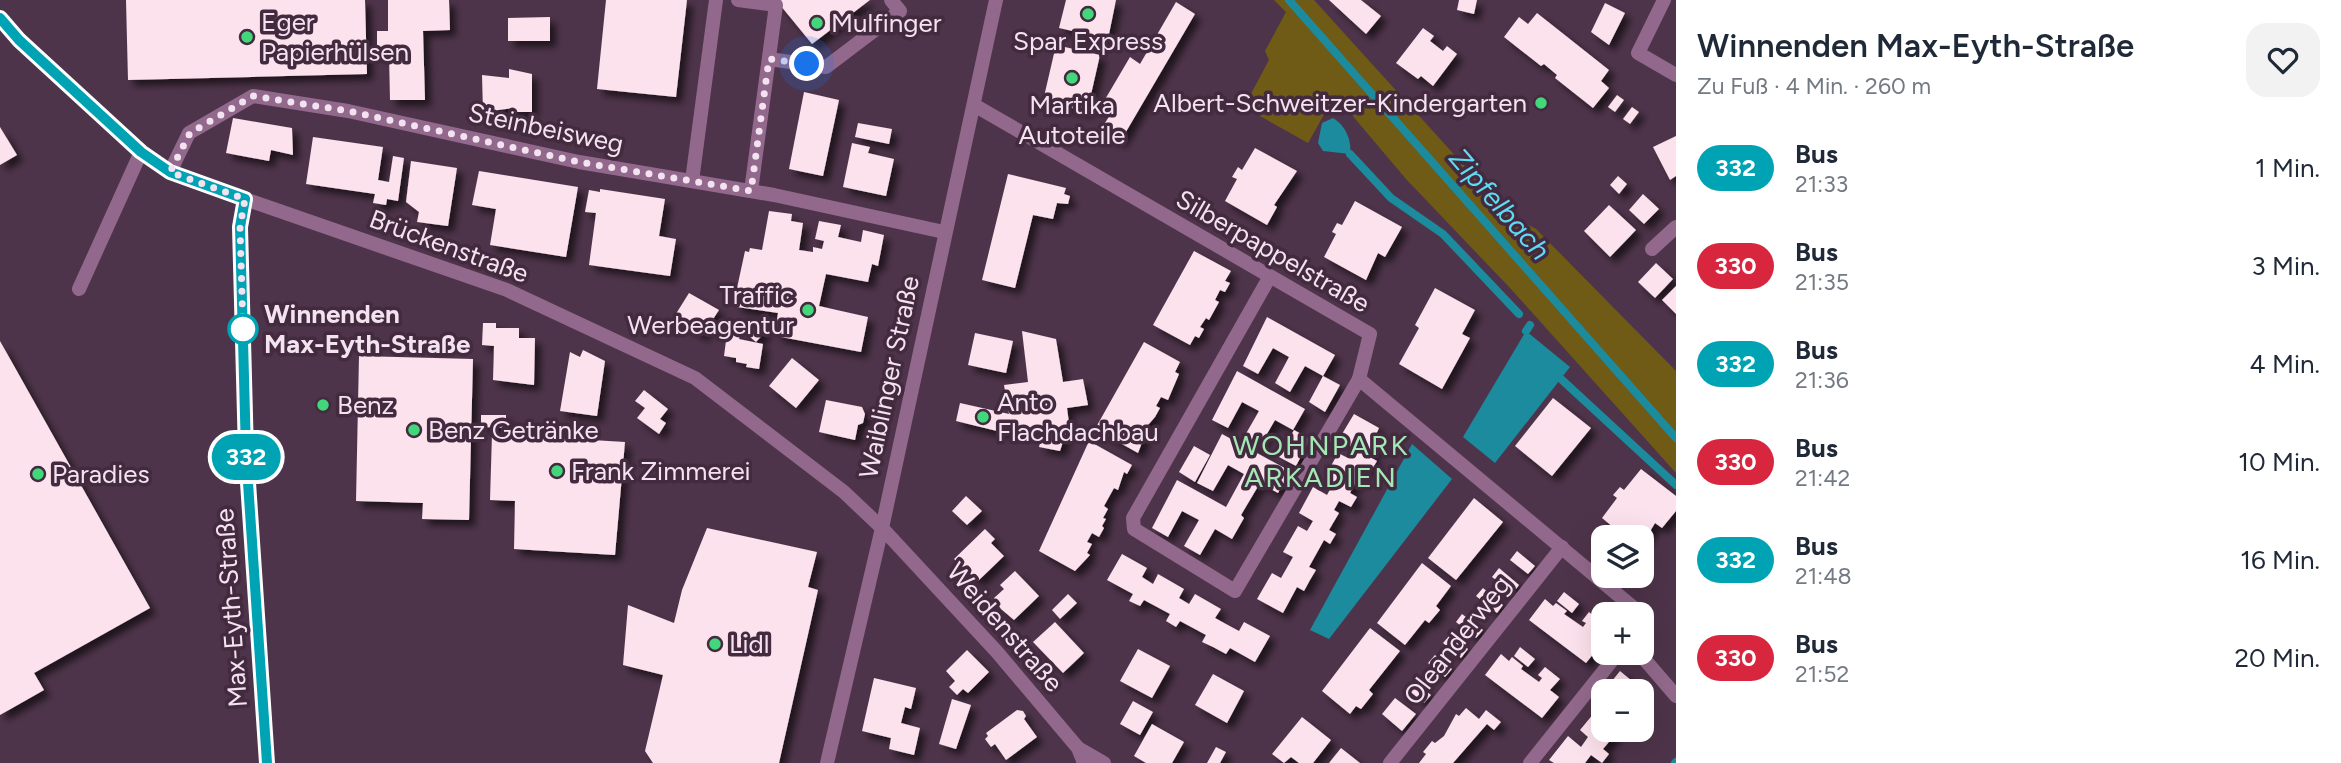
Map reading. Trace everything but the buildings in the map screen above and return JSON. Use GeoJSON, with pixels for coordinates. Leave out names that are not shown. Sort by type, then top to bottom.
{"type":"FeatureCollection","features":[{"type":"Feature","properties":{"kind":"main road","name":"Brückenstraße"},"geometry":{"type":"LineString","coordinates":[[0,18],[19,40],[141,152],[170,172],[245,199]]}},
{"type":"Feature","properties":{"kind":"main road","name":"Max-Eyth-Straße"},"geometry":{"type":"LineString","coordinates":[[245,199],[240,227],[246,453],[267,763]]}},
{"type":"Feature","properties":{"kind":"street"},"geometry":{"type":"LineString","coordinates":[[692,181],[716,0]]}},
{"type":"Feature","properties":{"kind":"street"},"geometry":{"type":"LineString","coordinates":[[738,0],[776,5],[751,191]]}},
{"type":"Feature","properties":{"kind":"street"},"geometry":{"type":"LineString","coordinates":[[769,59],[826,67],[900,11],[891,0]]}},
{"type":"Feature","properties":{"kind":"street","name":"Waiblinger Straße"},"geometry":{"type":"LineString","coordinates":[[827,763],[882,528],[996,0]]}},
{"type":"Feature","properties":{"kind":"street"},"geometry":{"type":"LineString","coordinates":[[1664,0],[1638,53],[1676,75]]}},
{"type":"Feature","properties":{"kind":"street","name":"Steinbeisweg"},"geometry":{"type":"LineString","coordinates":[[170,172],[190,133],[253,96],[348,111],[579,162],[751,191],[944,232]]}},
{"type":"Feature","properties":{"kind":"street","name":"Silberpappelstraße"},"geometry":{"type":"LineString","coordinates":[[974,105],[1370,334],[1359,379]]}},
{"type":"Feature","properties":{"kind":"street"},"geometry":{"type":"LineString","coordinates":[[79,289],[141,152]]}},
{"type":"Feature","properties":{"kind":"street","name":"Brückenstraße"},"geometry":{"type":"LineString","coordinates":[[245,199],[507,290],[695,378],[844,492],[882,528]]}},
{"type":"Feature","properties":{"kind":"street"},"geometry":{"type":"LineString","coordinates":[[1652,249],[1676,227]]}},
{"type":"Feature","properties":{"kind":"street"},"geometry":{"type":"LineString","coordinates":[[1269,278],[1133,518],[1134,529],[1235,591],[1359,379],[1627,602]]}},
{"type":"Feature","properties":{"kind":"street","name":"Weidenstraße"},"geometry":{"type":"LineString","coordinates":[[882,528],[997,652],[1078,748],[1084,763]]}},
{"type":"Feature","properties":{"kind":"street","name":"Oleanderweg"},"geometry":{"type":"LineString","coordinates":[[1390,763],[1562,547]]}},
{"type":"Feature","properties":{"kind":"street"},"geometry":{"type":"LineString","coordinates":[[1530,763],[1608,665]]}},
{"type":"Feature","properties":{"kind":"street"},"geometry":{"type":"LineString","coordinates":[[1649,665],[1676,696]]}},
{"type":"Feature","properties":{"kind":"street"},"geometry":{"type":"LineString","coordinates":[[1078,748],[1104,763]]}},
{"type":"Feature","properties":{"kind":"shaded area"},"geometry":{"type":"Polygon","coordinates":[[[1274,0],[1314,0],[1508,214],[1536,229],[1676,371],[1676,473],[1510,288],[1406,179],[1335,95],[1308,143],[1244,107],[1269,60],[1265,51],[1286,12],[1274,0]]]}},
{"type":"Feature","properties":{"kind":"water"},"geometry":{"type":"Polygon","coordinates":[[[1333,118],[1347,133],[1350,154],[1323,151],[1318,143],[1322,123],[1333,118]]]}},
{"type":"Feature","properties":{"kind":"water"},"geometry":{"type":"Polygon","coordinates":[[[1526,331],[1570,367],[1495,463],[1463,437],[1526,331]]]}},
{"type":"Feature","properties":{"kind":"water"},"geometry":{"type":"Polygon","coordinates":[[[1412,444],[1452,479],[1329,639],[1310,630],[1412,444]]]}},
{"type":"Feature","properties":{"kind":"waterway","name":"Zipfelbach"},"geometry":{"type":"LineString","coordinates":[[1289,0],[1676,438]]}},
{"type":"Feature","properties":{"kind":"waterway"},"geometry":{"type":"LineString","coordinates":[[1350,154],[1391,198],[1443,234],[1519,314]]}},
{"type":"Feature","properties":{"kind":"waterway"},"geometry":{"type":"LineString","coordinates":[[1526,331],[1530,325]]}},
{"type":"Feature","properties":{"kind":"waterway"},"geometry":{"type":"LineString","coordinates":[[1561,379],[1676,485]]}},
{"type":"Feature","properties":{"kind":"bus line","name":"332"},"geometry":{"type":"LineString","coordinates":[[0,18],[19,40],[141,152],[170,172],[245,199],[240,227],[246,453],[267,763]]}},
{"type":"Feature","properties":{"kind":"place","name":"Spar Express"},"geometry":{"type":"Point","coordinates":[1088,14]}},
{"type":"Feature","properties":{"kind":"place","name":"Mulfinger"},"geometry":{"type":"Point","coordinates":[817,23]}},
{"type":"Feature","properties":{"kind":"place","name":"Eger Papierhülsen"},"geometry":{"type":"Point","coordinates":[247,37]}},
{"type":"Feature","properties":{"kind":"place","name":"Martika Autoteile"},"geometry":{"type":"Point","coordinates":[1072,78]}},
{"type":"Feature","properties":{"kind":"place","name":"Albert-Schweitzer-Kindergarten"},"geometry":{"type":"Point","coordinates":[1541,103]}},
{"type":"Feature","properties":{"kind":"place","name":"Traffic Werbeagentur"},"geometry":{"type":"Point","coordinates":[808,310]}},
{"type":"Feature","properties":{"kind":"place","name":"Winnenden Max-Eyth-Straße"},"geometry":{"type":"Point","coordinates":[243,329]}},
{"type":"Feature","properties":{"kind":"place","name":"Benz"},"geometry":{"type":"Point","coordinates":[323,405]}},
{"type":"Feature","properties":{"kind":"place","name":"Anto Flachdachbau"},"geometry":{"type":"Point","coordinates":[983,417]}},
{"type":"Feature","properties":{"kind":"place","name":"Benz Getränke"},"geometry":{"type":"Point","coordinates":[414,430]}},
{"type":"Feature","properties":{"kind":"place","name":"Frank Zimmerei"},"geometry":{"type":"Point","coordinates":[557,471]}},
{"type":"Feature","properties":{"kind":"place","name":"Paradies"},"geometry":{"type":"Point","coordinates":[38,474]}},
{"type":"Feature","properties":{"kind":"place","name":"Lidl"},"geometry":{"type":"Point","coordinates":[715,644]}},
{"type":"Feature","properties":{"kind":"district","name":"WOHNPARK ARKADIEN"},"geometry":{"type":"Point","coordinates":[1321,461]}},
{"type":"Feature","properties":{"kind":"route"},"geometry":{"type":"LineString","coordinates":[[243,329],[240,227],[245,199],[170,172],[190,133],[253,96],[348,111],[579,162],[751,191],[769,59],[807,64]]}}]}
